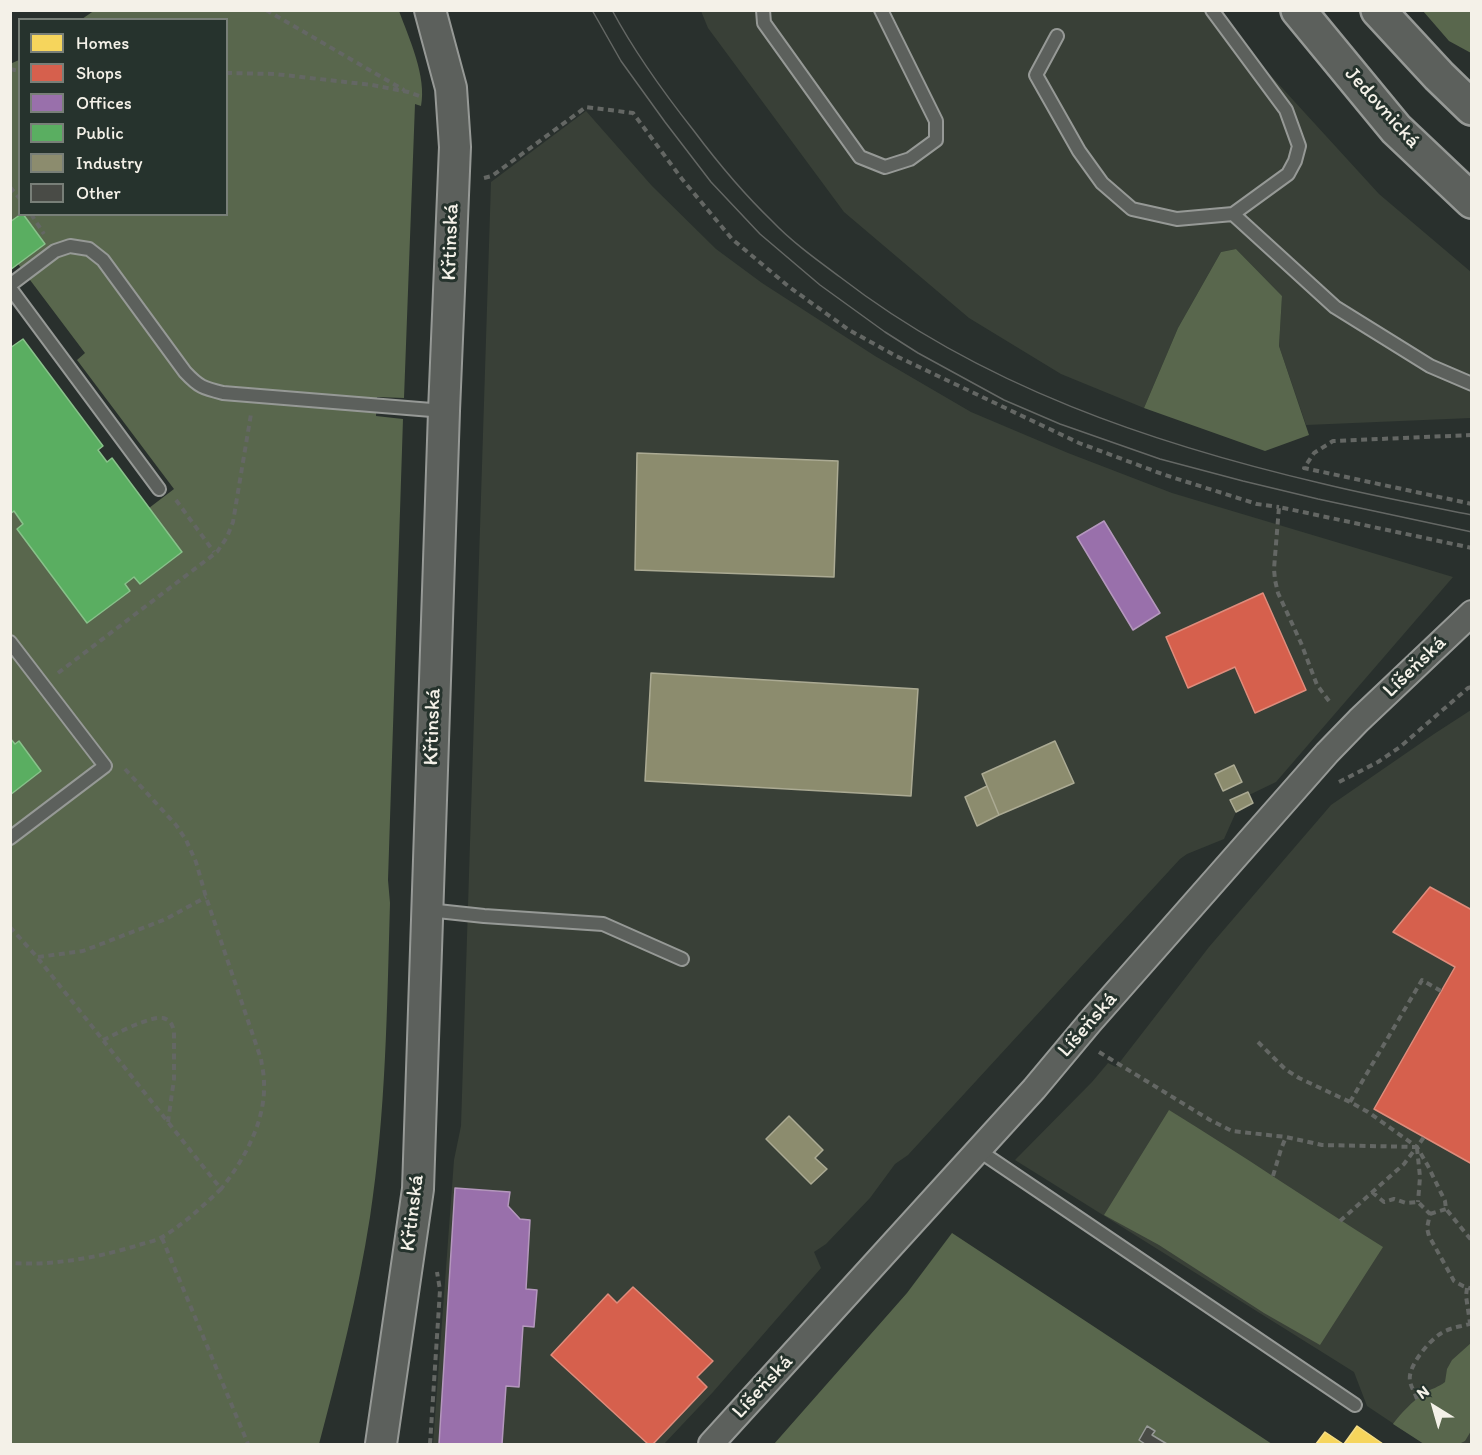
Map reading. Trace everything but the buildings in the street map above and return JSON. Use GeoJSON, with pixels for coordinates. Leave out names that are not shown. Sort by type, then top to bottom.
{"type":"FeatureCollection","features":[{"type":"Feature","properties":{"kind":"main road","name":"Jedovnická"},"geometry":{"type":"LineString","coordinates":[[1298,10],[1396,129],[1472,201]]}},
{"type":"Feature","properties":{"kind":"main road"},"geometry":{"type":"LineString","coordinates":[[1378,10],[1472,108]]}},
{"type":"Feature","properties":{"kind":"street","name":"Křtinská"},"geometry":{"type":"LineString","coordinates":[[381,1444],[418,1189],[455,147],[451,88],[430,10]]}},
{"type":"Feature","properties":{"kind":"street","name":"Líšeňská"},"geometry":{"type":"LineString","coordinates":[[711,1444],[1034,1089],[1089,1022],[1314,768],[1359,720],[1472,613]]}},
{"type":"Feature","properties":{"kind":"lane"},"geometry":{"type":"LineString","coordinates":[[763,10],[764,23],[861,157],[885,167],[910,159],[936,140],[936,121],[881,10]]}},
{"type":"Feature","properties":{"kind":"lane"},"geometry":{"type":"LineString","coordinates":[[1057,36],[1036,75],[1079,151],[1102,183],[1132,209],[1177,219],[1233,214],[1288,174],[1299,146],[1286,110],[1212,10]]}},
{"type":"Feature","properties":{"kind":"lane"},"geometry":{"type":"LineString","coordinates":[[1233,214],[1335,307],[1430,366],[1472,384]]}},
{"type":"Feature","properties":{"kind":"lane"},"geometry":{"type":"LineString","coordinates":[[159,489],[10,287],[56,251],[70,246],[89,249],[103,260],[185,372],[196,384],[209,390],[444,411]]}},
{"type":"Feature","properties":{"kind":"lane"},"geometry":{"type":"LineString","coordinates":[[10,642],[105,766],[10,838]]}},
{"type":"Feature","properties":{"kind":"lane"},"geometry":{"type":"LineString","coordinates":[[427,910],[603,924],[682,959]]}},
{"type":"Feature","properties":{"kind":"lane"},"geometry":{"type":"LineString","coordinates":[[978,1150],[1355,1405]]}},
{"type":"Feature","properties":{"kind":"path"},"geometry":{"type":"LineString","coordinates":[[266,10],[408,92],[429,100]]}},
{"type":"Feature","properties":{"kind":"path"},"geometry":{"type":"LineString","coordinates":[[228,73],[276,74],[372,85],[408,92]]}},
{"type":"Feature","properties":{"kind":"path"},"geometry":{"type":"LineString","coordinates":[[480,178],[492,176],[586,107],[633,113],[682,179],[732,239],[788,286],[849,330],[896,356],[1079,442],[1165,475],[1257,504],[1472,548]]}},
{"type":"Feature","properties":{"kind":"path"},"geometry":{"type":"LineString","coordinates":[[43,684],[214,552],[217,552],[233,522],[255,395]]}},
{"type":"Feature","properties":{"kind":"path"},"geometry":{"type":"LineString","coordinates":[[1472,435],[1333,441],[1314,453],[1304,468],[1472,504]]}},
{"type":"Feature","properties":{"kind":"path"},"geometry":{"type":"LineString","coordinates":[[159,489],[165,485],[214,552]]}},
{"type":"Feature","properties":{"kind":"path"},"geometry":{"type":"LineString","coordinates":[[1279,507],[1274,569],[1278,593],[1317,685],[1329,701]]}},
{"type":"Feature","properties":{"kind":"path"},"geometry":{"type":"LineString","coordinates":[[1314,768],[1334,784],[1355,774],[1400,747],[1472,687]]}},
{"type":"Feature","properties":{"kind":"path"},"geometry":{"type":"LineString","coordinates":[[10,1263],[69,1260],[117,1252],[162,1238],[189,1218],[221,1189],[242,1160],[261,1112],[265,1083],[261,1059],[196,862],[176,825],[123,766]]}},
{"type":"Feature","properties":{"kind":"path"},"geometry":{"type":"LineString","coordinates":[[37,957],[83,951],[166,919],[206,897]]}},
{"type":"Feature","properties":{"kind":"path"},"geometry":{"type":"LineString","coordinates":[[10,927],[37,957],[221,1189]]}},
{"type":"Feature","properties":{"kind":"path"},"geometry":{"type":"LineString","coordinates":[[1350,1102],[1422,980],[1442,991]]}},
{"type":"Feature","properties":{"kind":"path"},"geometry":{"type":"LineString","coordinates":[[103,1040],[154,1019],[169,1020],[173,1025],[174,1079],[168,1123]]}},
{"type":"Feature","properties":{"kind":"path"},"geometry":{"type":"LineString","coordinates":[[1258,1042],[1285,1069],[1368,1112],[1417,1147],[1445,1201],[1446,1209],[1472,1241]]}},
{"type":"Feature","properties":{"kind":"path"},"geometry":{"type":"LineString","coordinates":[[1099,1052],[1232,1131],[1286,1137],[1322,1145],[1417,1147]]}},
{"type":"Feature","properties":{"kind":"path"},"geometry":{"type":"LineString","coordinates":[[1273,1176],[1286,1137]]}},
{"type":"Feature","properties":{"kind":"path"},"geometry":{"type":"LineString","coordinates":[[1340,1221],[1404,1164],[1424,1137]]}},
{"type":"Feature","properties":{"kind":"path"},"geometry":{"type":"LineString","coordinates":[[1417,1147],[1420,1177],[1418,1202],[1430,1214]]}},
{"type":"Feature","properties":{"kind":"path"},"geometry":{"type":"LineString","coordinates":[[1372,1192],[1384,1202],[1394,1199],[1406,1203],[1418,1202]]}},
{"type":"Feature","properties":{"kind":"path"},"geometry":{"type":"LineString","coordinates":[[1430,1214],[1446,1209]]}},
{"type":"Feature","properties":{"kind":"path"},"geometry":{"type":"LineString","coordinates":[[1417,1399],[1410,1378],[1426,1346],[1440,1333],[1471,1323],[1466,1296],[1469,1288],[1454,1281],[1434,1246],[1427,1228],[1430,1214]]}},
{"type":"Feature","properties":{"kind":"path"},"geometry":{"type":"LineString","coordinates":[[162,1238],[248,1444]]}},
{"type":"Feature","properties":{"kind":"path"},"geometry":{"type":"LineString","coordinates":[[430,1444],[440,1290],[437,1269]]}},
{"type":"Feature","properties":{"kind":"shaded area"},"geometry":{"type":"Polygon","coordinates":[[[701,11],[1223,11],[1262,66],[1379,194],[1471,272],[1471,418],[1306,425],[1279,346],[1282,296],[1236,249],[1221,252],[1178,328],[1144,408],[1061,374],[969,318],[844,212],[708,28],[701,11]]]}},
{"type":"Feature","properties":{"kind":"shaded area"},"geometry":{"type":"Polygon","coordinates":[[[586,111],[652,186],[716,249],[762,283],[875,356],[971,412],[1172,493],[1453,577],[1276,782],[1249,795],[1253,803],[1236,812],[1224,839],[1180,859],[908,1155],[895,1164],[870,1198],[826,1244],[814,1252],[821,1268],[713,1392],[664,1444],[433,1444],[454,1160],[461,1126],[491,182],[586,111]]]}},
{"type":"Feature","properties":{"kind":"shaded area"},"geometry":{"type":"Polygon","coordinates":[[[1471,710],[1471,1444],[1424,1444],[1367,1406],[1354,1372],[1015,1160],[1108,1063],[1116,1067],[1209,947],[1331,805],[1471,710]]]}},
{"type":"Feature","properties":{"kind":"green space"},"geometry":{"type":"Polygon","coordinates":[[[95,10],[399,11],[416,58],[422,83],[421,106],[415,104],[404,398],[377,397],[376,416],[403,419],[383,1100],[370,1217],[360,1274],[319,1444],[11,1444],[10,795],[41,771],[19,742],[15,744],[11,738],[11,514],[14,511],[23,524],[17,529],[87,623],[130,591],[125,584],[134,577],[140,584],[182,552],[149,508],[174,489],[77,360],[85,353],[18,264],[45,244],[24,216],[228,216],[228,18],[83,18],[95,10]]]}},
{"type":"Feature","properties":{"kind":"green space"},"geometry":{"type":"Polygon","coordinates":[[[1423,11],[1471,11],[1471,53],[1449,41],[1423,11]]]}},
{"type":"Feature","properties":{"kind":"green space"},"geometry":{"type":"Polygon","coordinates":[[[18,60],[19,216],[10,222],[10,64],[18,60]]]}},
{"type":"Feature","properties":{"kind":"green space"},"geometry":{"type":"Polygon","coordinates":[[[1236,249],[1282,296],[1279,346],[1309,435],[1265,451],[1144,408],[1178,328],[1221,252],[1236,249]]]}},
{"type":"Feature","properties":{"kind":"green space"},"geometry":{"type":"Polygon","coordinates":[[[1169,1110],[1383,1247],[1320,1345],[1264,1313],[1159,1245],[1104,1215],[1169,1110]]]}},
{"type":"Feature","properties":{"kind":"green space"},"geometry":{"type":"Polygon","coordinates":[[[952,1233],[1272,1444],[774,1444],[907,1293],[952,1233]]]}},
{"type":"Feature","properties":{"kind":"green space"},"geometry":{"type":"Polygon","coordinates":[[[1471,1343],[1471,1431],[1465,1441],[1459,1444],[1424,1444],[1393,1424],[1420,1396],[1445,1382],[1447,1369],[1452,1360],[1471,1343]]]}},
{"type":"Feature","properties":{"kind":"tram line"},"geometry":{"type":"LineString","coordinates":[[592,10],[621,61],[665,122],[711,182],[760,234],[820,285],[918,353],[1004,400],[1060,424],[1160,459],[1318,499],[1472,532]]}},
{"type":"Feature","properties":{"kind":"tram line"},"geometry":{"type":"LineString","coordinates":[[612,10],[640,57],[672,102],[722,166],[761,210],[796,243],[840,277],[894,316],[951,350],[1010,380],[1071,406],[1133,430],[1196,450],[1342,488],[1472,515]]}}]}
